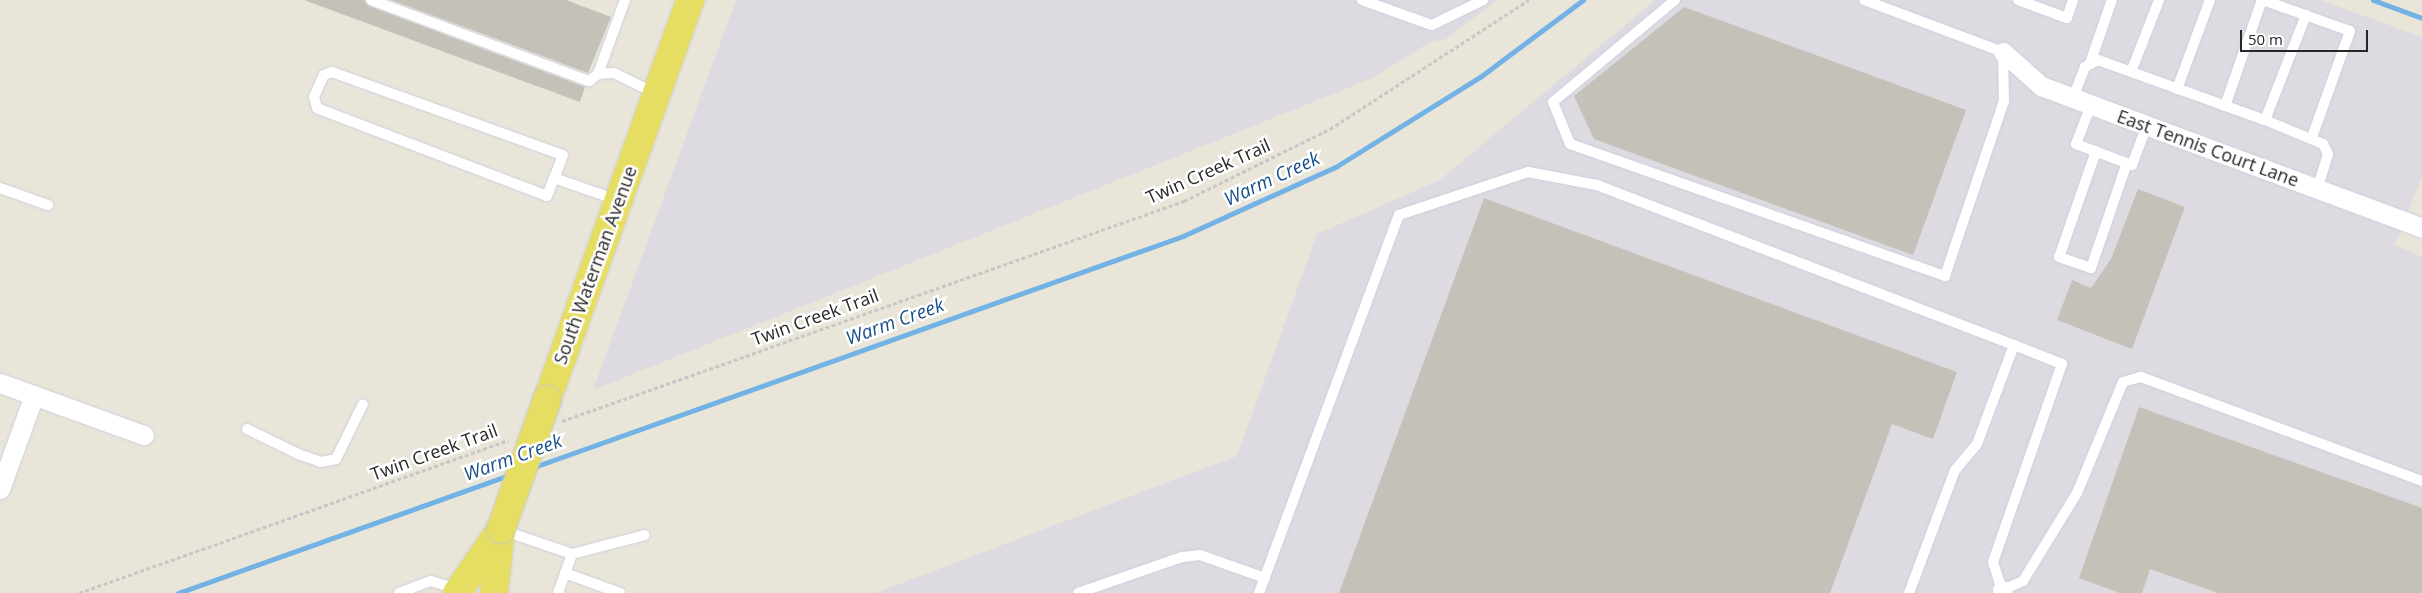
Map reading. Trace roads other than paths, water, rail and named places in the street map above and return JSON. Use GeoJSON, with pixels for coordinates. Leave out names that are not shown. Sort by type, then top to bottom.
{"type":"FeatureCollection","features":[{"type":"Feature","properties":{"kind":"main road","name":"South Waterman Avenue"},"geometry":{"type":"LineString","coordinates":[[461,592],[501,529],[552,412],[618,200],[690,0]]}},
{"type":"Feature","properties":{"kind":"main road","name":"South Waterman Avenue"},"geometry":{"type":"LineString","coordinates":[[494,593],[501,529]]}},
{"type":"Feature","properties":{"kind":"street","name":"East Tennis Court Lane"},"geometry":{"type":"LineString","coordinates":[[2003,52],[2041,86],[2422,228]]}},
{"type":"Feature","properties":{"kind":"street"},"geometry":{"type":"LineString","coordinates":[[0,383],[144,435]]}},
{"type":"Feature","properties":{"kind":"street"},"geometry":{"type":"LineString","coordinates":[[0,489],[34,395]]}},
{"type":"Feature","properties":{"kind":"lane"},"geometry":{"type":"LineString","coordinates":[[371,0],[586,80],[598,74],[614,73],[656,94]]}},
{"type":"Feature","properties":{"kind":"lane"},"geometry":{"type":"LineString","coordinates":[[598,74],[625,0]]}},
{"type":"Feature","properties":{"kind":"lane"},"geometry":{"type":"LineString","coordinates":[[1362,0],[1432,25],[1483,0]]}},
{"type":"Feature","properties":{"kind":"lane"},"geometry":{"type":"LineString","coordinates":[[1675,0],[1553,102],[1570,144],[1945,276],[2004,101],[2003,52],[1864,0]]}},
{"type":"Feature","properties":{"kind":"lane"},"geometry":{"type":"LineString","coordinates":[[2018,0],[2067,18],[2073,0]]}},
{"type":"Feature","properties":{"kind":"lane"},"geometry":{"type":"LineString","coordinates":[[2072,98],[2090,63],[2112,0]]}},
{"type":"Feature","properties":{"kind":"lane"},"geometry":{"type":"LineString","coordinates":[[2131,72],[2159,0]]}},
{"type":"Feature","properties":{"kind":"lane"},"geometry":{"type":"LineString","coordinates":[[2177,89],[2210,0]]}},
{"type":"Feature","properties":{"kind":"lane"},"geometry":{"type":"LineString","coordinates":[[2225,106],[2262,0],[2350,31],[2312,138]]}},
{"type":"Feature","properties":{"kind":"lane"},"geometry":{"type":"LineString","coordinates":[[2265,120],[2306,15]]}},
{"type":"Feature","properties":{"kind":"lane"},"geometry":{"type":"LineString","coordinates":[[2090,63],[2098,60],[2265,120],[2323,144],[2328,154],[2317,188]]}},
{"type":"Feature","properties":{"kind":"lane"},"geometry":{"type":"LineString","coordinates":[[332,72],[563,155],[554,178],[547,196],[317,108],[314,97],[324,75],[332,72]]}},
{"type":"Feature","properties":{"kind":"lane"},"geometry":{"type":"LineString","coordinates":[[2091,104],[2076,144],[2132,165],[2146,125]]}},
{"type":"Feature","properties":{"kind":"lane"},"geometry":{"type":"LineString","coordinates":[[2096,151],[2059,257],[2091,268],[2127,163]]}},
{"type":"Feature","properties":{"kind":"lane"},"geometry":{"type":"LineString","coordinates":[[1259,593],[1399,216],[1528,172],[1597,185],[2062,364],[1993,562],[2004,592],[2023,581],[2076,494],[2123,382],[2141,377],[2422,481]]}},
{"type":"Feature","properties":{"kind":"lane"},"geometry":{"type":"LineString","coordinates":[[554,178],[618,200]]}},
{"type":"Feature","properties":{"kind":"lane"},"geometry":{"type":"LineString","coordinates":[[0,188],[48,204]]}},
{"type":"Feature","properties":{"kind":"lane"},"geometry":{"type":"LineString","coordinates":[[1909,593],[1955,470],[1978,444],[2014,345]]}},
{"type":"Feature","properties":{"kind":"lane"},"geometry":{"type":"LineString","coordinates":[[247,429],[298,454],[320,462],[336,459],[363,404]]}},
{"type":"Feature","properties":{"kind":"lane"},"geometry":{"type":"LineString","coordinates":[[501,529],[572,554],[645,535]]}},
{"type":"Feature","properties":{"kind":"lane"},"geometry":{"type":"LineString","coordinates":[[558,593],[572,554]]}},
{"type":"Feature","properties":{"kind":"lane"},"geometry":{"type":"LineString","coordinates":[[1078,593],[1182,557],[1200,555],[1265,578]]}},
{"type":"Feature","properties":{"kind":"lane"},"geometry":{"type":"LineString","coordinates":[[566,573],[620,593]]}},
{"type":"Feature","properties":{"kind":"lane"},"geometry":{"type":"LineString","coordinates":[[399,593],[431,581],[461,592]]}},
{"type":"Feature","properties":{"kind":"waterway","name":"Warm Creek"},"geometry":{"type":"LineString","coordinates":[[534,467],[1183,236],[1337,166],[1480,77],[1583,0]]}},
{"type":"Feature","properties":{"kind":"waterway"},"geometry":{"type":"LineString","coordinates":[[2373,0],[2422,18]]}},
{"type":"Feature","properties":{"kind":"waterway","name":"Warm Creek"},"geometry":{"type":"LineString","coordinates":[[178,593],[510,475]]}}]}
